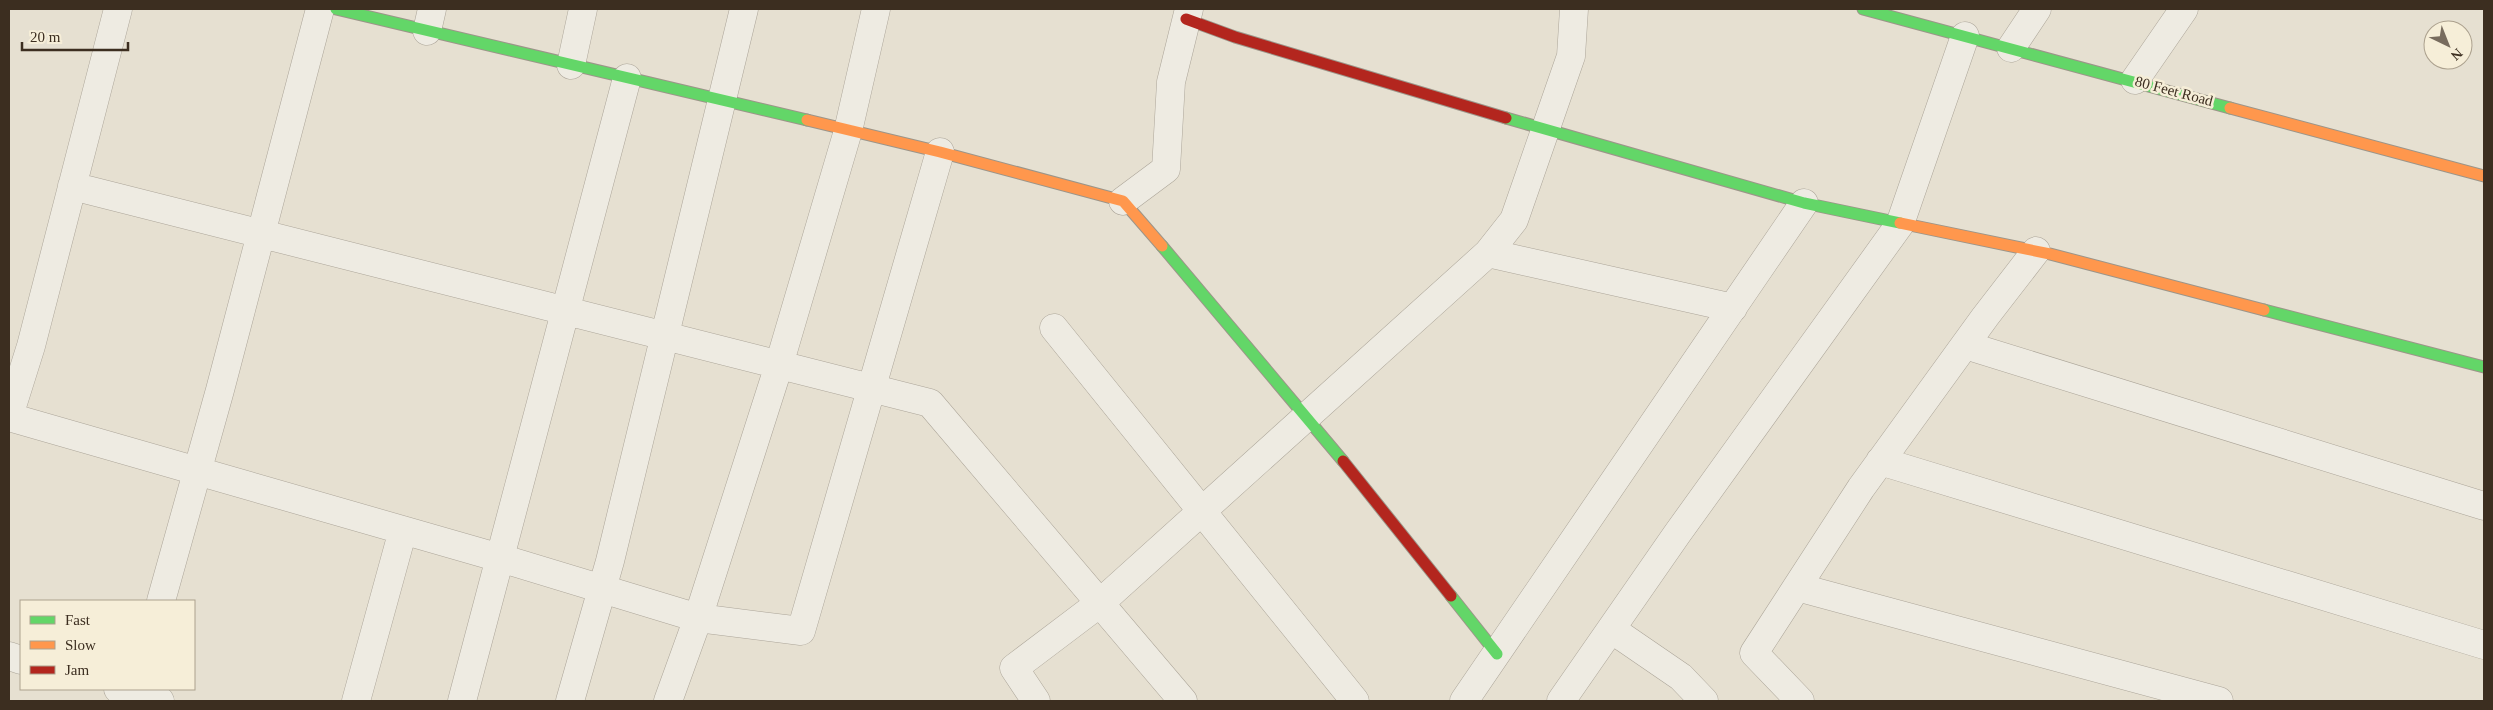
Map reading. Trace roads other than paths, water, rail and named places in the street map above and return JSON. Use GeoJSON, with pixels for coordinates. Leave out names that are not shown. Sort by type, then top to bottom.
{"type":"FeatureCollection","features":[{"type":"Feature","properties":{"kind":"street"},"geometry":{"type":"LineString","coordinates":[[118,9],[31,346],[9,416],[500,558],[698,618],[801,631],[940,152]]}},
{"type":"Feature","properties":{"kind":"street"},"geometry":{"type":"LineString","coordinates":[[161,600],[320,9]]}},
{"type":"Feature","properties":{"kind":"street"},"geometry":{"type":"LineString","coordinates":[[336,9],[430,20],[571,65],[940,152],[1123,201],[1307,416],[1497,654]]}},
{"type":"Feature","properties":{"kind":"street"},"geometry":{"type":"LineString","coordinates":[[571,65],[583,9]]}},
{"type":"Feature","properties":{"kind":"street"},"geometry":{"type":"LineString","coordinates":[[570,701],[602,590],[744,9]]}},
{"type":"Feature","properties":{"kind":"street"},"geometry":{"type":"LineString","coordinates":[[668,701],[698,618],[779,365],[848,131],[876,9]]}},
{"type":"Feature","properties":{"kind":"street"},"geometry":{"type":"LineString","coordinates":[[1036,701],[1014,668],[1100,603],[1202,512],[1488,252],[1514,220],[1571,56],[1574,9]]}},
{"type":"Feature","properties":{"kind":"street","name":"80 Feet Road"},"geometry":{"type":"LineString","coordinates":[[1863,9],[1897,13],[1965,36],[2135,80],[2484,176]]}},
{"type":"Feature","properties":{"kind":"street"},"geometry":{"type":"LineString","coordinates":[[2011,48],[2037,9]]}},
{"type":"Feature","properties":{"kind":"street"},"geometry":{"type":"LineString","coordinates":[[2135,80],[2184,9]]}},
{"type":"Feature","properties":{"kind":"street"},"geometry":{"type":"LineString","coordinates":[[1123,201],[1166,169],[1171,82],[1188,14],[1235,37],[1545,130],[1804,203],[2036,251],[2484,367]]}},
{"type":"Feature","properties":{"kind":"street"},"geometry":{"type":"LineString","coordinates":[[1561,701],[1900,224],[1965,36]]}},
{"type":"Feature","properties":{"kind":"street"},"geometry":{"type":"LineString","coordinates":[[462,701],[627,78]]}},
{"type":"Feature","properties":{"kind":"street"},"geometry":{"type":"LineString","coordinates":[[72,186],[930,403],[1183,701]]}},
{"type":"Feature","properties":{"kind":"street"},"geometry":{"type":"LineString","coordinates":[[1464,701],[1804,203]]}},
{"type":"Feature","properties":{"kind":"street"},"geometry":{"type":"LineString","coordinates":[[1800,701],[1754,654],[1880,461],[2036,251]]}},
{"type":"Feature","properties":{"kind":"street"},"geometry":{"type":"LineString","coordinates":[[1488,252],[1733,308]]}},
{"type":"Feature","properties":{"kind":"street"},"geometry":{"type":"LineString","coordinates":[[1054,328],[1354,701]]}},
{"type":"Feature","properties":{"kind":"street"},"geometry":{"type":"LineString","coordinates":[[1965,345],[2484,506]]}},
{"type":"Feature","properties":{"kind":"street"},"geometry":{"type":"LineString","coordinates":[[1880,461],[2484,645]]}},
{"type":"Feature","properties":{"kind":"street"},"geometry":{"type":"LineString","coordinates":[[356,701],[403,530]]}},
{"type":"Feature","properties":{"kind":"street"},"geometry":{"type":"LineString","coordinates":[[1797,586],[2219,701]]}},
{"type":"Feature","properties":{"kind":"street"},"geometry":{"type":"LineString","coordinates":[[1611,629],[1681,677],[1704,701]]}}]}
